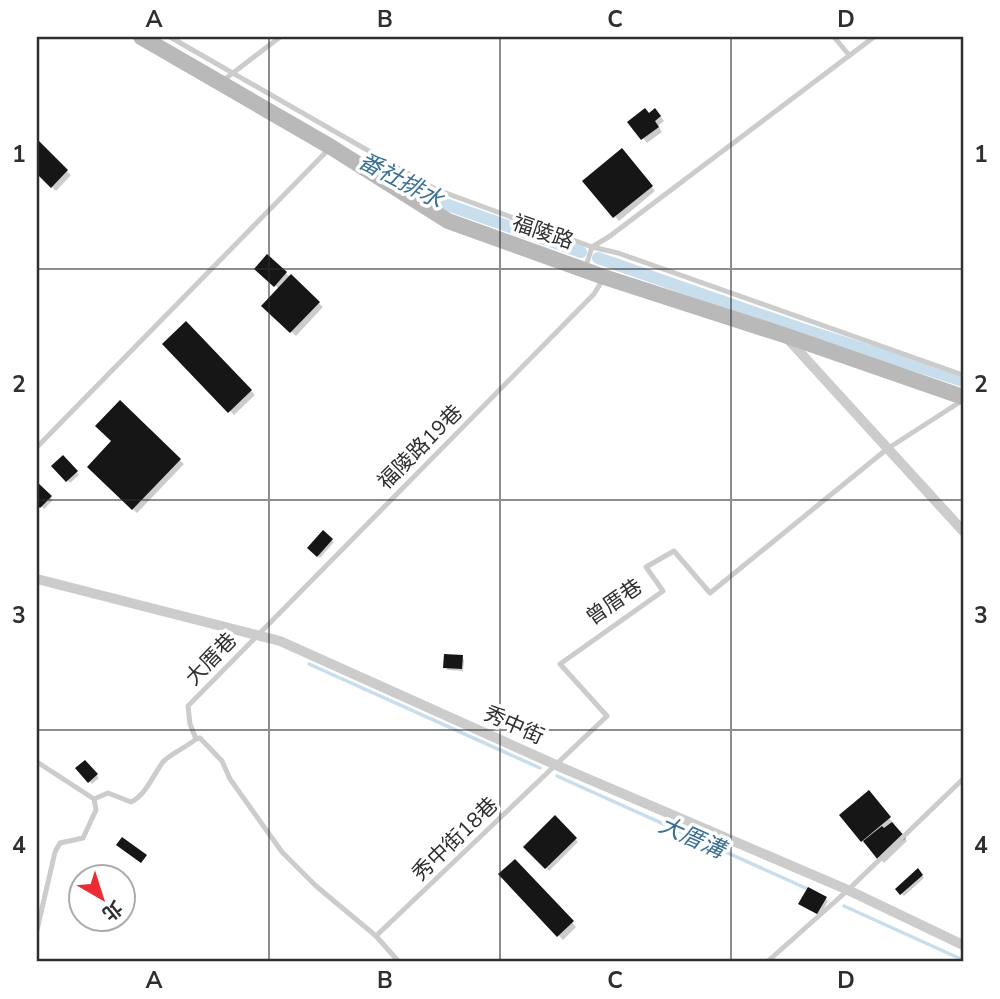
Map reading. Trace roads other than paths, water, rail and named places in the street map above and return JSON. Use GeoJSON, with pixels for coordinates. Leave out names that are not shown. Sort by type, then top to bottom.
{"type":"FeatureCollection","features":[{"type":"Feature","properties":{"kind":"street","name":"福陵路"},"geometry":{"type":"LineString","coordinates":[[141,37],[226,78],[448,221],[963,399]]}},
{"type":"Feature","properties":{"kind":"street"},"geometry":{"type":"LineString","coordinates":[[784,335],[963,531]]}},
{"type":"Feature","properties":{"kind":"street","name":"秀中街"},"geometry":{"type":"LineString","coordinates":[[37,579],[280,641],[556,765],[848,890],[963,945]]}},
{"type":"Feature","properties":{"kind":"lane"},"geometry":{"type":"LineString","coordinates":[[170,37],[226,78],[435,189],[592,247],[618,253],[963,375]]}},
{"type":"Feature","properties":{"kind":"lane"},"geometry":{"type":"LineString","coordinates":[[226,78],[280,37]]}},
{"type":"Feature","properties":{"kind":"lane"},"geometry":{"type":"LineString","coordinates":[[834,37],[849,55]]}},
{"type":"Feature","properties":{"kind":"lane"},"geometry":{"type":"LineString","coordinates":[[585,270],[592,247],[874,37]]}},
{"type":"Feature","properties":{"kind":"lane"},"geometry":{"type":"LineString","coordinates":[[37,447],[331,147]]}},
{"type":"Feature","properties":{"kind":"lane","name":"福陵路19巷"},"geometry":{"type":"LineString","coordinates":[[255,636],[594,293],[604,277]]}},
{"type":"Feature","properties":{"kind":"lane","name":"曾厝巷"},"geometry":{"type":"LineString","coordinates":[[556,765],[607,716],[560,664],[663,591],[646,567],[674,551],[710,593],[887,449],[963,399]]}},
{"type":"Feature","properties":{"kind":"lane","name":"大厝巷"},"geometry":{"type":"LineString","coordinates":[[196,739],[190,724],[188,706],[255,636]]}},
{"type":"Feature","properties":{"kind":"lane"},"geometry":{"type":"LineString","coordinates":[[94,799],[108,793],[131,802],[139,798],[166,759],[200,738],[222,761],[230,779],[282,852],[316,886],[376,936],[399,962]]}},
{"type":"Feature","properties":{"kind":"lane"},"geometry":{"type":"LineString","coordinates":[[37,762],[94,799],[96,810],[83,838],[60,843],[55,852],[37,930]]}},
{"type":"Feature","properties":{"kind":"lane","name":"秀中街18巷"},"geometry":{"type":"LineString","coordinates":[[376,936],[556,765]]}},
{"type":"Feature","properties":{"kind":"lane"},"geometry":{"type":"LineString","coordinates":[[767,962],[848,890],[963,779]]}},
{"type":"Feature","properties":{"kind":"waterway","name":"番社排水"},"geometry":{"type":"LineString","coordinates":[[402,183],[428,198],[581,252]]}},
{"type":"Feature","properties":{"kind":"waterway","name":"番社排水"},"geometry":{"type":"LineString","coordinates":[[598,258],[802,329],[963,381]]}},
{"type":"Feature","properties":{"kind":"waterway","name":"大厝溝"},"geometry":{"type":"LineString","coordinates":[[309,664],[540,768]]}},
{"type":"Feature","properties":{"kind":"waterway","name":"大厝溝"},"geometry":{"type":"LineString","coordinates":[[557,776],[810,890]]}},
{"type":"Feature","properties":{"kind":"waterway","name":"大厝溝"},"geometry":{"type":"LineString","coordinates":[[844,906],[963,960]]}}]}
